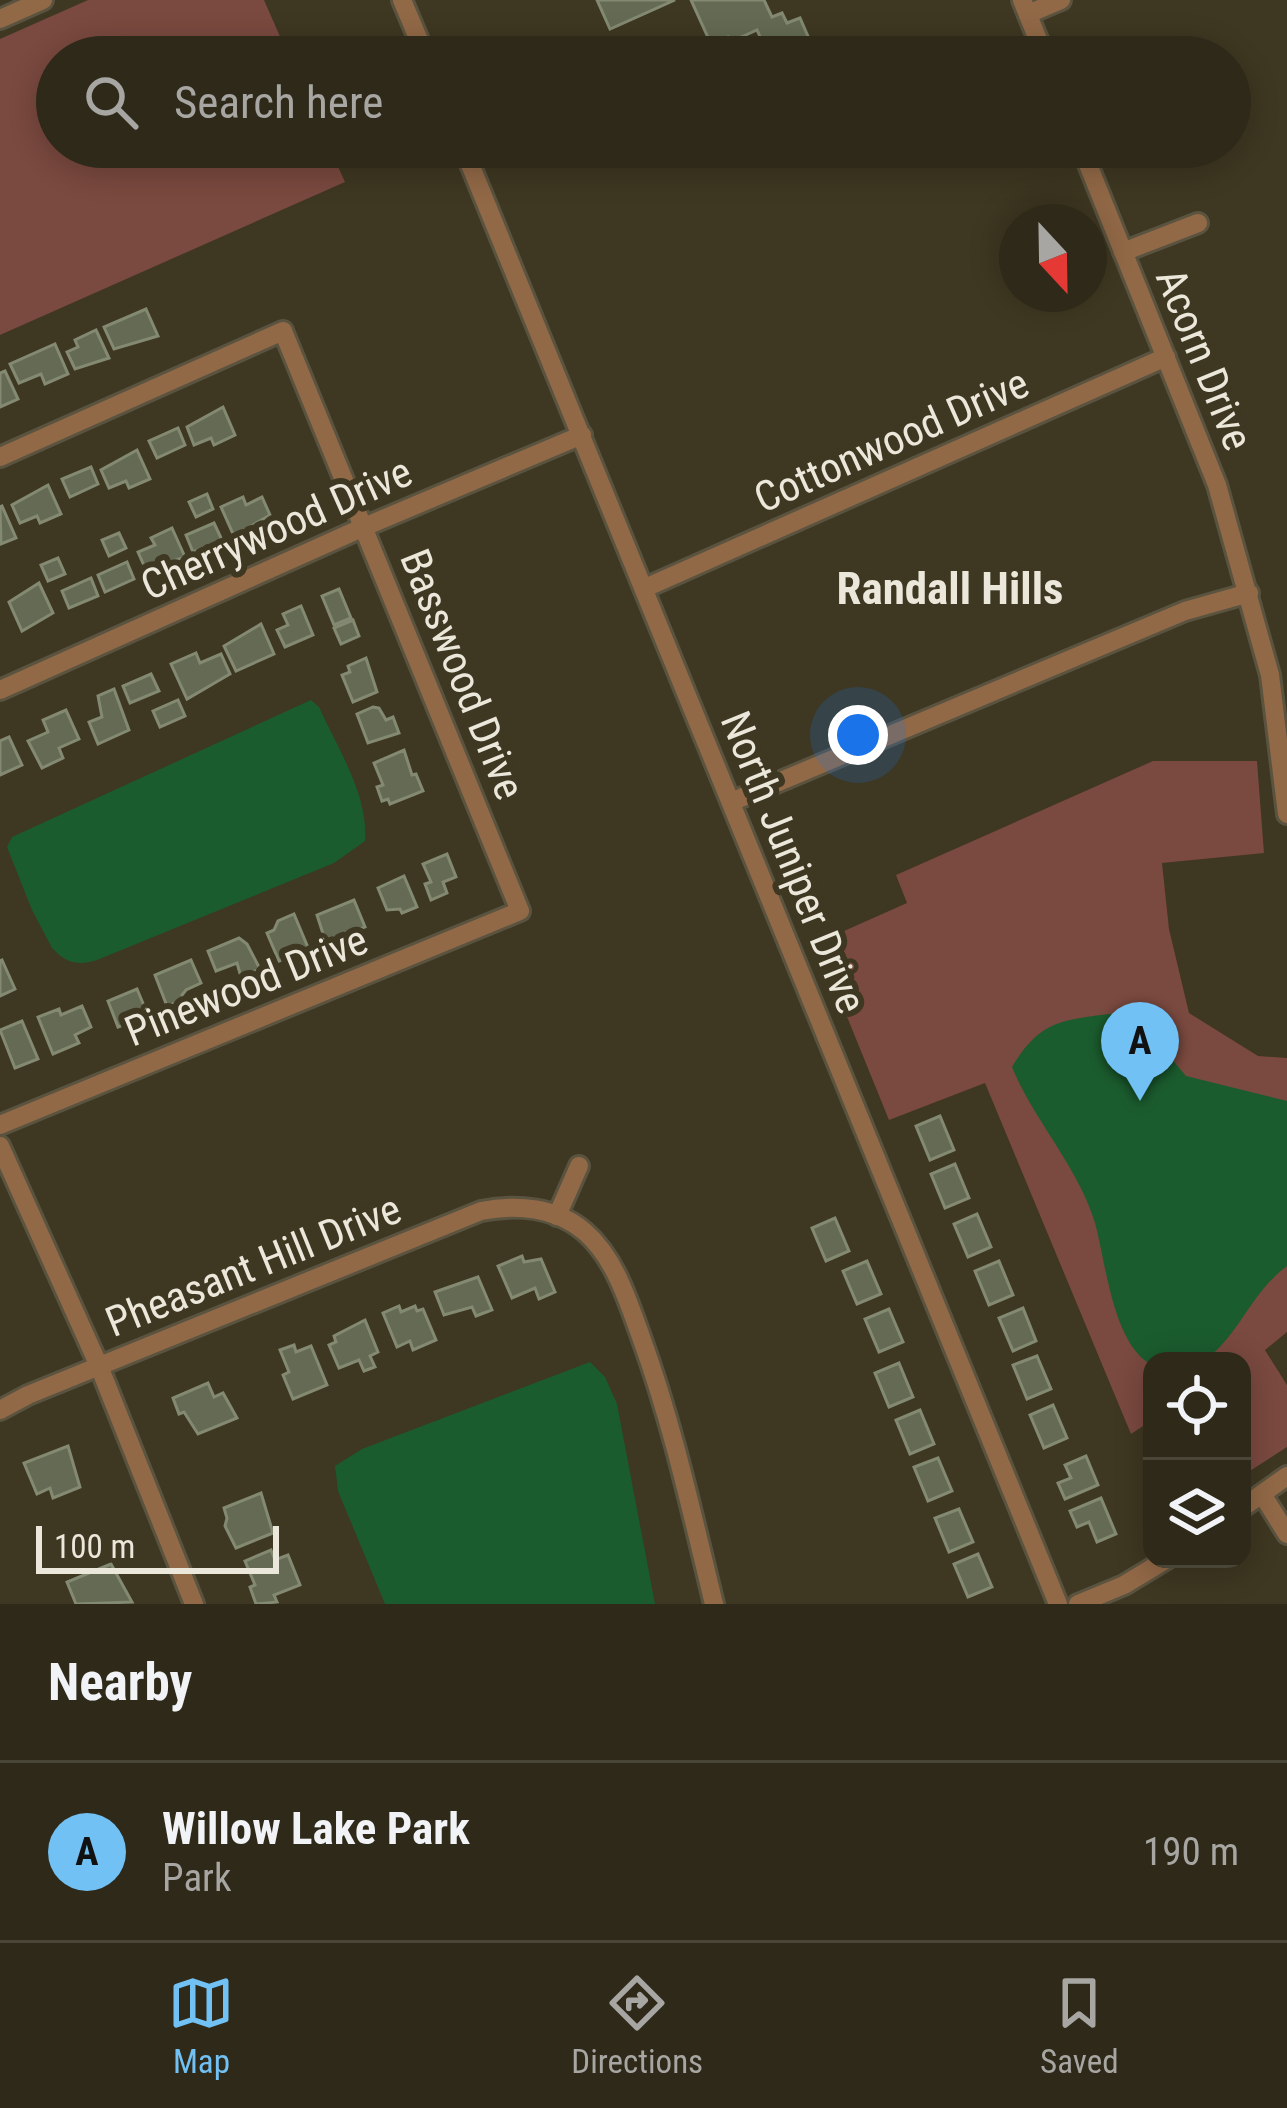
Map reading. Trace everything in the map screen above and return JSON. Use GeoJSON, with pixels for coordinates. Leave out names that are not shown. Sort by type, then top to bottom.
{"type":"FeatureCollection","features":[{"type":"Feature","properties":{"kind":"street"},"geometry":{"type":"LineString","coordinates":[[0,19],[43,0]]}},
{"type":"Feature","properties":{"kind":"street"},"geometry":{"type":"LineString","coordinates":[[402,0],[417,36]]}},
{"type":"Feature","properties":{"kind":"street"},"geometry":{"type":"LineString","coordinates":[[1037,36],[1025,7],[1061,0]]}},
{"type":"Feature","properties":{"kind":"street","name":"North Juniper Drive"},"geometry":{"type":"LineString","coordinates":[[472,168],[1058,1604]]}},
{"type":"Feature","properties":{"kind":"street","name":"Acorn Drive"},"geometry":{"type":"LineString","coordinates":[[1089,168],[1216,485],[1270,675],[1287,814]]}},
{"type":"Feature","properties":{"kind":"street"},"geometry":{"type":"LineString","coordinates":[[1123,252],[1198,223]]}},
{"type":"Feature","properties":{"kind":"street","name":"Basswood Drive"},"geometry":{"type":"LineString","coordinates":[[0,457],[283,331],[520,911]]}},
{"type":"Feature","properties":{"kind":"street","name":"Cottonwood Drive"},"geometry":{"type":"LineString","coordinates":[[645,588],[1166,357]]}},
{"type":"Feature","properties":{"kind":"street","name":"Cherrywood Drive"},"geometry":{"type":"LineString","coordinates":[[0,690],[582,435]]}},
{"type":"Feature","properties":{"kind":"street"},"geometry":{"type":"LineString","coordinates":[[731,802],[1185,611],[1249,593]]}},
{"type":"Feature","properties":{"kind":"street","name":"Pinewood Drive"},"geometry":{"type":"LineString","coordinates":[[0,1125],[520,911]]}},
{"type":"Feature","properties":{"kind":"street"},"geometry":{"type":"LineString","coordinates":[[0,1146],[99,1366],[194,1604]]}},
{"type":"Feature","properties":{"kind":"street"},"geometry":{"type":"LineString","coordinates":[[578,1166],[548,1212],[571,1222],[597,1244],[615,1271],[669,1413],[714,1604]]}},
{"type":"Feature","properties":{"kind":"street","name":"Pheasant Hill Drive"},"geometry":{"type":"LineString","coordinates":[[0,1410],[481,1211],[504,1207],[548,1212]]}},
{"type":"Feature","properties":{"kind":"street"},"geometry":{"type":"LineString","coordinates":[[1251,1502],[1287,1476]]}},
{"type":"Feature","properties":{"kind":"street"},"geometry":{"type":"LineString","coordinates":[[1262,1494],[1287,1534]]}},
{"type":"Feature","properties":{"kind":"street"},"geometry":{"type":"LineString","coordinates":[[1078,1604],[1152,1568]]}},
{"type":"Feature","properties":{"kind":"shaded area"},"geometry":{"type":"Polygon","coordinates":[[[88,0],[264,0],[280,36],[36,36],[36,168],[339,168],[345,182],[0,335],[0,39],[88,0]]]}},
{"type":"Feature","properties":{"kind":"shaded area"},"geometry":{"type":"Polygon","coordinates":[[[311,700],[319,707],[357,789],[365,841],[334,863],[97,960],[72,962],[52,948],[7,847],[12,837],[311,700]]]}},
{"type":"Feature","properties":{"kind":"shaded area"},"geometry":{"type":"Polygon","coordinates":[[[1153,761],[1257,761],[1264,853],[1162,863],[1169,929],[1189,1013],[1258,1056],[1287,1058],[1287,1332],[1265,1350],[1287,1385],[1287,1447],[1251,1470],[1251,1352],[1143,1352],[1143,1426],[1131,1434],[985,1083],[889,1120],[817,943],[907,903],[896,875],[1153,761]]]}},
{"type":"Feature","properties":{"kind":"shaded area"},"geometry":{"type":"Polygon","coordinates":[[[1109,1014],[1138,1019],[1186,1076],[1287,1101],[1287,1266],[1215,1352],[1143,1352],[1143,1358],[1128,1340],[1087,1202],[1012,1067],[1042,1032],[1077,1018],[1109,1014]]]}},
{"type":"Feature","properties":{"kind":"shaded area"},"geometry":{"type":"Polygon","coordinates":[[[590,1362],[605,1377],[617,1404],[655,1604],[385,1604],[338,1491],[335,1466],[362,1449],[590,1362]]]}},
{"type":"Feature","properties":{"kind":"building"},"geometry":{"type":"Polygon","coordinates":[[[597,0],[675,0],[610,29],[597,0]]]}},
{"type":"Feature","properties":{"kind":"building"},"geometry":{"type":"Polygon","coordinates":[[[691,0],[764,0],[772,17],[782,13],[787,23],[800,18],[808,36],[760,36],[757,30],[744,36],[707,36],[691,0]]]}},
{"type":"Feature","properties":{"kind":"building"},"geometry":{"type":"Polygon","coordinates":[[[146,309],[158,336],[114,349],[104,327],[146,309]]]}},
{"type":"Feature","properties":{"kind":"building"},"geometry":{"type":"Polygon","coordinates":[[[96,330],[109,358],[75,369],[67,352],[78,347],[75,340],[96,330]]]}},
{"type":"Feature","properties":{"kind":"building"},"geometry":{"type":"Polygon","coordinates":[[[55,344],[68,374],[45,384],[41,374],[19,383],[10,364],[55,344]]]}},
{"type":"Feature","properties":{"kind":"building"},"geometry":{"type":"Polygon","coordinates":[[[5,371],[18,399],[0,407],[0,373],[5,371]]]}},
{"type":"Feature","properties":{"kind":"building"},"geometry":{"type":"Polygon","coordinates":[[[223,407],[235,435],[214,445],[211,438],[194,445],[187,427],[223,407]]]}},
{"type":"Feature","properties":{"kind":"building"},"geometry":{"type":"Polygon","coordinates":[[[178,428],[185,445],[157,458],[149,441],[178,428]]]}},
{"type":"Feature","properties":{"kind":"building"},"geometry":{"type":"Polygon","coordinates":[[[137,450],[150,479],[129,488],[126,481],[109,488],[101,470],[137,450]]]}},
{"type":"Feature","properties":{"kind":"building"},"geometry":{"type":"Polygon","coordinates":[[[91,467],[98,484],[70,497],[62,479],[91,467]]]}},
{"type":"Feature","properties":{"kind":"building"},"geometry":{"type":"Polygon","coordinates":[[[48,485],[61,514],[40,523],[37,516],[20,523],[12,505],[48,485]]]}},
{"type":"Feature","properties":{"kind":"building"},"geometry":{"type":"Polygon","coordinates":[[[207,494],[213,509],[196,517],[189,502],[207,494]]]}},
{"type":"Feature","properties":{"kind":"building"},"geometry":{"type":"Polygon","coordinates":[[[243,497],[246,505],[262,497],[270,515],[234,536],[221,507],[243,497]]]}},
{"type":"Feature","properties":{"kind":"building"},"geometry":{"type":"Polygon","coordinates":[[[0,507],[16,538],[1,544],[0,507]]]}},
{"type":"Feature","properties":{"kind":"building"},"geometry":{"type":"Polygon","coordinates":[[[214,523],[222,540],[193,552],[186,535],[214,523]]]}},
{"type":"Feature","properties":{"kind":"building"},"geometry":{"type":"Polygon","coordinates":[[[172,528],[185,557],[146,570],[138,552],[155,545],[151,538],[172,528]]]}},
{"type":"Feature","properties":{"kind":"building"},"geometry":{"type":"Polygon","coordinates":[[[119,533],[126,548],[109,556],[102,540],[119,533]]]}},
{"type":"Feature","properties":{"kind":"building"},"geometry":{"type":"Polygon","coordinates":[[[58,558],[65,574],[48,581],[41,565],[58,558]]]}},
{"type":"Feature","properties":{"kind":"building"},"geometry":{"type":"Polygon","coordinates":[[[127,562],[134,579],[105,592],[98,575],[127,562]]]}},
{"type":"Feature","properties":{"kind":"building"},"geometry":{"type":"Polygon","coordinates":[[[91,578],[98,596],[69,608],[62,591],[91,578]]]}},
{"type":"Feature","properties":{"kind":"building"},"geometry":{"type":"Polygon","coordinates":[[[39,583],[53,613],[22,631],[9,602],[39,583]]]}},
{"type":"Feature","properties":{"kind":"building"},"geometry":{"type":"Polygon","coordinates":[[[339,589],[351,618],[334,625],[322,596],[339,589]]]}},
{"type":"Feature","properties":{"kind":"building"},"geometry":{"type":"Polygon","coordinates":[[[301,606],[313,635],[285,647],[277,630],[288,625],[283,614],[301,606]]]}},
{"type":"Feature","properties":{"kind":"building"},"geometry":{"type":"Polygon","coordinates":[[[353,620],[359,636],[341,644],[334,628],[353,620]]]}},
{"type":"Feature","properties":{"kind":"building"},"geometry":{"type":"Polygon","coordinates":[[[261,624],[274,654],[236,671],[224,646],[261,624]]]}},
{"type":"Feature","properties":{"kind":"building"},"geometry":{"type":"Polygon","coordinates":[[[196,653],[200,663],[221,654],[230,674],[187,699],[171,664],[196,653]]]}},
{"type":"Feature","properties":{"kind":"building"},"geometry":{"type":"Polygon","coordinates":[[[366,658],[377,692],[353,702],[342,675],[350,672],[348,666],[366,658]]]}},
{"type":"Feature","properties":{"kind":"building"},"geometry":{"type":"Polygon","coordinates":[[[151,674],[159,691],[130,703],[123,686],[151,674]]]}},
{"type":"Feature","properties":{"kind":"building"},"geometry":{"type":"Polygon","coordinates":[[[114,689],[129,730],[98,744],[89,722],[102,717],[98,696],[114,689]]]}},
{"type":"Feature","properties":{"kind":"building"},"geometry":{"type":"Polygon","coordinates":[[[178,700],[185,716],[160,727],[153,711],[178,700]]]}},
{"type":"Feature","properties":{"kind":"building"},"geometry":{"type":"Polygon","coordinates":[[[373,707],[386,720],[393,717],[399,733],[368,743],[357,714],[373,707]]]}},
{"type":"Feature","properties":{"kind":"building"},"geometry":{"type":"Polygon","coordinates":[[[66,710],[79,739],[59,748],[63,758],[42,768],[28,741],[48,732],[43,720],[66,710]]]}},
{"type":"Feature","properties":{"kind":"building"},"geometry":{"type":"Polygon","coordinates":[[[9,737],[22,765],[0,775],[0,741],[9,737]]]}},
{"type":"Feature","properties":{"kind":"building"},"geometry":{"type":"Polygon","coordinates":[[[404,750],[423,791],[390,804],[388,799],[382,801],[377,787],[383,785],[374,763],[404,750]]]}},
{"type":"Feature","properties":{"kind":"building"},"geometry":{"type":"Polygon","coordinates":[[[447,854],[456,877],[443,882],[447,893],[431,900],[425,884],[431,882],[423,864],[447,854]]]}},
{"type":"Feature","properties":{"kind":"building"},"geometry":{"type":"Polygon","coordinates":[[[404,876],[417,907],[402,913],[387,910],[378,888],[404,876]]]}},
{"type":"Feature","properties":{"kind":"building"},"geometry":{"type":"Polygon","coordinates":[[[354,900],[365,927],[326,943],[317,915],[354,900]]]}},
{"type":"Feature","properties":{"kind":"building"},"geometry":{"type":"Polygon","coordinates":[[[294,914],[309,950],[279,961],[267,933],[294,914]]]}},
{"type":"Feature","properties":{"kind":"building"},"geometry":{"type":"Polygon","coordinates":[[[239,938],[260,969],[241,977],[237,963],[216,971],[208,951],[239,938]]]}},
{"type":"Feature","properties":{"kind":"building"},"geometry":{"type":"Polygon","coordinates":[[[191,960],[201,983],[186,990],[184,1000],[167,1006],[155,975],[191,960]]]}},
{"type":"Feature","properties":{"kind":"building"},"geometry":{"type":"Polygon","coordinates":[[[0,961],[15,989],[0,996],[0,961]]]}},
{"type":"Feature","properties":{"kind":"building"},"geometry":{"type":"Polygon","coordinates":[[[137,989],[145,1008],[131,1013],[134,1021],[118,1027],[108,1001],[137,989]]]}},
{"type":"Feature","properties":{"kind":"building"},"geometry":{"type":"Polygon","coordinates":[[[82,1006],[91,1027],[75,1035],[79,1043],[53,1054],[38,1017],[59,1009],[61,1015],[82,1006]]]}},
{"type":"Feature","properties":{"kind":"building"},"geometry":{"type":"Polygon","coordinates":[[[22,1021],[38,1059],[15,1068],[0,1030],[22,1021]]]}},
{"type":"Feature","properties":{"kind":"building"},"geometry":{"type":"Polygon","coordinates":[[[940,1116],[954,1150],[930,1160],[916,1126],[940,1116]]]}},
{"type":"Feature","properties":{"kind":"building"},"geometry":{"type":"Polygon","coordinates":[[[955,1164],[969,1198],[945,1208],[931,1174],[955,1164]]]}},
{"type":"Feature","properties":{"kind":"building"},"geometry":{"type":"Polygon","coordinates":[[[977,1214],[991,1247],[968,1257],[954,1224],[977,1214]]]}},
{"type":"Feature","properties":{"kind":"building"},"geometry":{"type":"Polygon","coordinates":[[[835,1218],[849,1251],[826,1261],[812,1228],[835,1218]]]}},
{"type":"Feature","properties":{"kind":"building"},"geometry":{"type":"Polygon","coordinates":[[[522,1256],[524,1262],[541,1259],[555,1292],[539,1299],[535,1288],[512,1298],[498,1266],[522,1256]]]}},
{"type":"Feature","properties":{"kind":"building"},"geometry":{"type":"Polygon","coordinates":[[[867,1261],[881,1294],[857,1304],[843,1271],[867,1261]]]}},
{"type":"Feature","properties":{"kind":"building"},"geometry":{"type":"Polygon","coordinates":[[[999,1261],[1013,1295],[989,1305],[975,1271],[999,1261]]]}},
{"type":"Feature","properties":{"kind":"building"},"geometry":{"type":"Polygon","coordinates":[[[478,1277],[492,1310],[476,1316],[472,1307],[444,1315],[435,1292],[478,1277]]]}},
{"type":"Feature","properties":{"kind":"building"},"geometry":{"type":"Polygon","coordinates":[[[399,1306],[401,1312],[415,1306],[417,1311],[423,1309],[436,1340],[413,1350],[410,1341],[397,1347],[383,1313],[399,1306]]]}},
{"type":"Feature","properties":{"kind":"building"},"geometry":{"type":"Polygon","coordinates":[[[1023,1308],[1036,1341],[1013,1351],[999,1318],[1023,1308]]]}},
{"type":"Feature","properties":{"kind":"building"},"geometry":{"type":"Polygon","coordinates":[[[889,1309],[903,1342],[879,1352],[865,1319],[889,1309]]]}},
{"type":"Feature","properties":{"kind":"building"},"geometry":{"type":"Polygon","coordinates":[[[365,1320],[378,1352],[370,1356],[375,1367],[364,1371],[359,1360],[339,1368],[329,1345],[336,1342],[334,1336],[365,1320]]]}},
{"type":"Feature","properties":{"kind":"building"},"geometry":{"type":"Polygon","coordinates":[[[294,1345],[296,1352],[311,1346],[327,1385],[293,1399],[280,1350],[294,1345]]]}},
{"type":"Feature","properties":{"kind":"building"},"geometry":{"type":"Polygon","coordinates":[[[1037,1356],[1051,1389],[1027,1399],[1013,1365],[1037,1356]]]}},
{"type":"Feature","properties":{"kind":"building"},"geometry":{"type":"Polygon","coordinates":[[[899,1363],[913,1397],[889,1407],[875,1373],[899,1363]]]}},
{"type":"Feature","properties":{"kind":"building"},"geometry":{"type":"Polygon","coordinates":[[[208,1383],[214,1397],[223,1393],[237,1418],[198,1434],[184,1412],[179,1414],[173,1398],[208,1383]]]}},
{"type":"Feature","properties":{"kind":"building"},"geometry":{"type":"Polygon","coordinates":[[[1053,1405],[1067,1438],[1044,1448],[1030,1415],[1053,1405]]]}},
{"type":"Feature","properties":{"kind":"building"},"geometry":{"type":"Polygon","coordinates":[[[920,1410],[934,1444],[910,1454],[896,1420],[920,1410]]]}},
{"type":"Feature","properties":{"kind":"building"},"geometry":{"type":"Polygon","coordinates":[[[68,1446],[80,1487],[53,1498],[50,1488],[37,1494],[24,1463],[68,1446]]]}},
{"type":"Feature","properties":{"kind":"building"},"geometry":{"type":"Polygon","coordinates":[[[1086,1456],[1098,1485],[1065,1499],[1058,1483],[1071,1478],[1065,1465],[1086,1456]]]}},
{"type":"Feature","properties":{"kind":"building"},"geometry":{"type":"Polygon","coordinates":[[[938,1458],[952,1491],[928,1501],[914,1467],[938,1458]]]}},
{"type":"Feature","properties":{"kind":"building"},"geometry":{"type":"Polygon","coordinates":[[[261,1493],[273,1533],[236,1548],[225,1526],[224,1508],[261,1493]]]}},
{"type":"Feature","properties":{"kind":"building"},"geometry":{"type":"Polygon","coordinates":[[[1101,1498],[1116,1534],[1097,1542],[1089,1522],[1077,1527],[1070,1511],[1101,1498]]]}},
{"type":"Feature","properties":{"kind":"building"},"geometry":{"type":"Polygon","coordinates":[[[959,1509],[973,1542],[949,1552],[935,1518],[959,1509]]]}},
{"type":"Feature","properties":{"kind":"building"},"geometry":{"type":"Polygon","coordinates":[[[271,1550],[275,1560],[288,1555],[300,1585],[274,1595],[277,1602],[256,1604],[250,1587],[255,1585],[245,1561],[271,1550]]]}},
{"type":"Feature","properties":{"kind":"building"},"geometry":{"type":"Polygon","coordinates":[[[978,1554],[992,1587],[968,1597],[954,1564],[978,1554]]]}},
{"type":"Feature","properties":{"kind":"building"},"geometry":{"type":"Polygon","coordinates":[[[111,1564],[132,1602],[76,1604],[67,1582],[111,1564]]]}},
{"type":"Feature","properties":{"kind":"place","name":"Willow Lake Park"},"geometry":{"type":"Point","coordinates":[1140,1101]}},
{"type":"Feature","properties":{"kind":"district","name":"Randall Hills"},"geometry":{"type":"Point","coordinates":[950,588]}}]}
